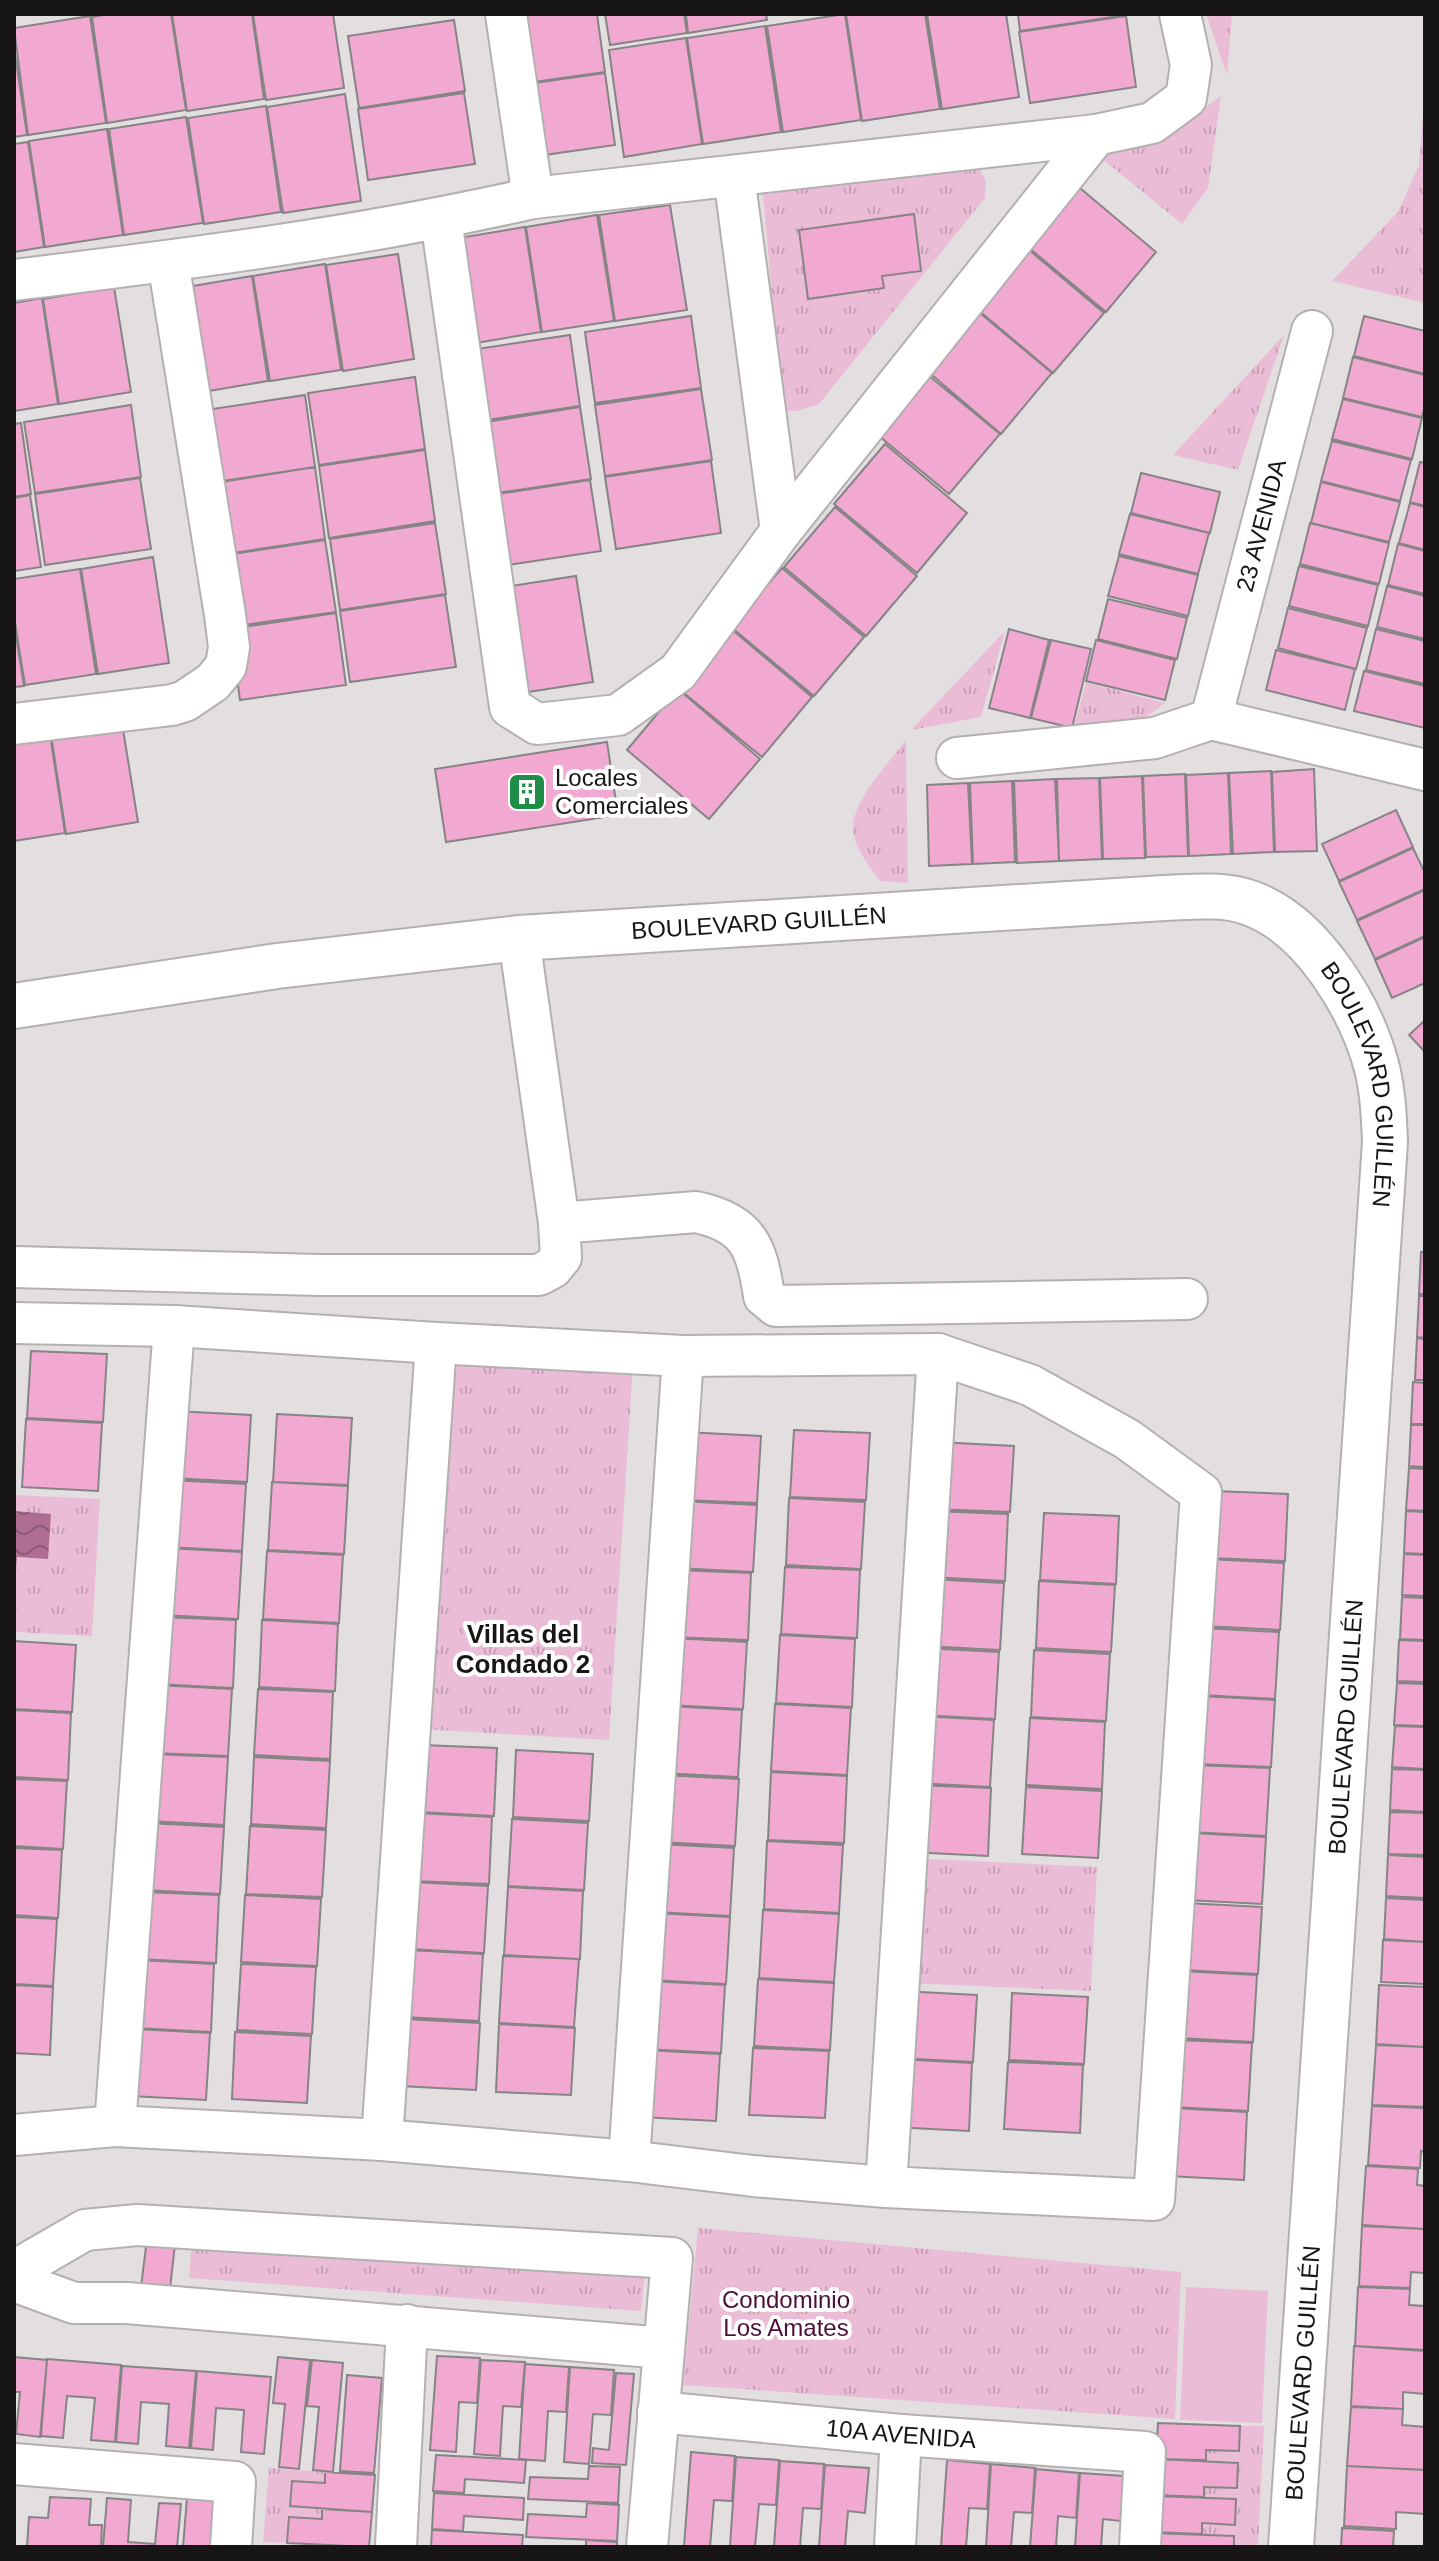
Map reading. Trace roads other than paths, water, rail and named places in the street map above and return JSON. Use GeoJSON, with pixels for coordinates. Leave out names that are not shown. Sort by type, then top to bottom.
{"type":"FeatureCollection","features":[{"type":"Feature","properties":{"kind":"main road","name":"BOULEVARD GUILLÉN"},"geometry":{"type":"LineString","coordinates":[[14,1006],[277,966],[519,938],[1148,898],[1213,897],[1246,901],[1281,920],[1325,964],[1348,999],[1377,1068],[1384,1105],[1385,1142],[1291,2547]]}},
{"type":"Feature","properties":{"kind":"street"},"geometry":{"type":"LineString","coordinates":[[506,14],[533,198]]}},
{"type":"Feature","properties":{"kind":"street"},"geometry":{"type":"LineString","coordinates":[[14,280],[168,261],[441,219],[533,198],[1096,135],[1152,123],[1186,98],[1191,65],[1180,14]]}},
{"type":"Feature","properties":{"kind":"street"},"geometry":{"type":"LineString","coordinates":[[441,219],[510,707],[537,724],[618,715],[678,672],[781,531],[1096,135]]}},
{"type":"Feature","properties":{"kind":"street"},"geometry":{"type":"LineString","coordinates":[[734,176],[781,531]]}},
{"type":"Feature","properties":{"kind":"street"},"geometry":{"type":"LineString","coordinates":[[14,724],[177,703],[203,691],[226,666],[229,647],[225,615],[168,261]]}},
{"type":"Feature","properties":{"kind":"street","name":"23 AVENIDA"},"geometry":{"type":"LineString","coordinates":[[1211,719],[1312,331]]}},
{"type":"Feature","properties":{"kind":"street"},"geometry":{"type":"LineString","coordinates":[[957,758],[1155,738],[1211,719],[1425,770]]}},
{"type":"Feature","properties":{"kind":"street"},"geometry":{"type":"LineString","coordinates":[[14,1267],[318,1275],[539,1275],[552,1268],[561,1257],[559,1223],[519,938]]}},
{"type":"Feature","properties":{"kind":"street"},"geometry":{"type":"LineString","coordinates":[[559,1223],[696,1212],[714,1216],[745,1236],[760,1264],[764,1296],[776,1306],[1187,1299]]}},
{"type":"Feature","properties":{"kind":"street"},"geometry":{"type":"LineString","coordinates":[[14,1323],[174,1326],[683,1356],[938,1354],[1030,1385],[1127,1439],[1201,1493],[1154,2200],[886,2187],[382,2140],[115,2126],[14,2135]]}},
{"type":"Feature","properties":{"kind":"street"},"geometry":{"type":"LineString","coordinates":[[115,2126],[174,1326]]}},
{"type":"Feature","properties":{"kind":"street"},"geometry":{"type":"LineString","coordinates":[[382,2140],[436,1343]]}},
{"type":"Feature","properties":{"kind":"street"},"geometry":{"type":"LineString","coordinates":[[886,2187],[938,1354]]}},
{"type":"Feature","properties":{"kind":"street"},"geometry":{"type":"LineString","coordinates":[[629,2161],[683,1356]]}},
{"type":"Feature","properties":{"kind":"street"},"geometry":{"type":"LineString","coordinates":[[14,2271],[85,2230],[137,2225],[672,2258],[647,2547]]}},
{"type":"Feature","properties":{"kind":"street"},"geometry":{"type":"LineString","coordinates":[[14,2281],[74,2303],[127,2303],[664,2348]]}},
{"type":"Feature","properties":{"kind":"street"},"geometry":{"type":"LineString","coordinates":[[396,2547],[407,2325]]}},
{"type":"Feature","properties":{"kind":"street","name":"10A AVENIDA"},"geometry":{"type":"LineString","coordinates":[[658,2412],[901,2435],[1145,2452],[1140,2547]]}},
{"type":"Feature","properties":{"kind":"street"},"geometry":{"type":"LineString","coordinates":[[895,2547],[901,2435]]}},
{"type":"Feature","properties":{"kind":"street"},"geometry":{"type":"LineString","coordinates":[[14,2464],[235,2482],[231,2547]]}},
{"type":"Feature","properties":{"kind":"water"},"geometry":{"type":"Polygon","coordinates":[[[14,1511],[51,1514],[48,1559],[17,1557],[14,1592],[14,1511]]]}},
{"type":"Feature","properties":{"kind":"place","name":"Locales Comerciales"},"geometry":{"type":"Point","coordinates":[527,792]}},
{"type":"Feature","properties":{"kind":"district","name":"Villas del Condado 2"},"geometry":{"type":"Point","coordinates":[523,1649]}},
{"type":"Feature","properties":{"kind":"park label","name":"Condominio Los Amates"},"geometry":{"type":"Point","coordinates":[786,2314]}}]}
